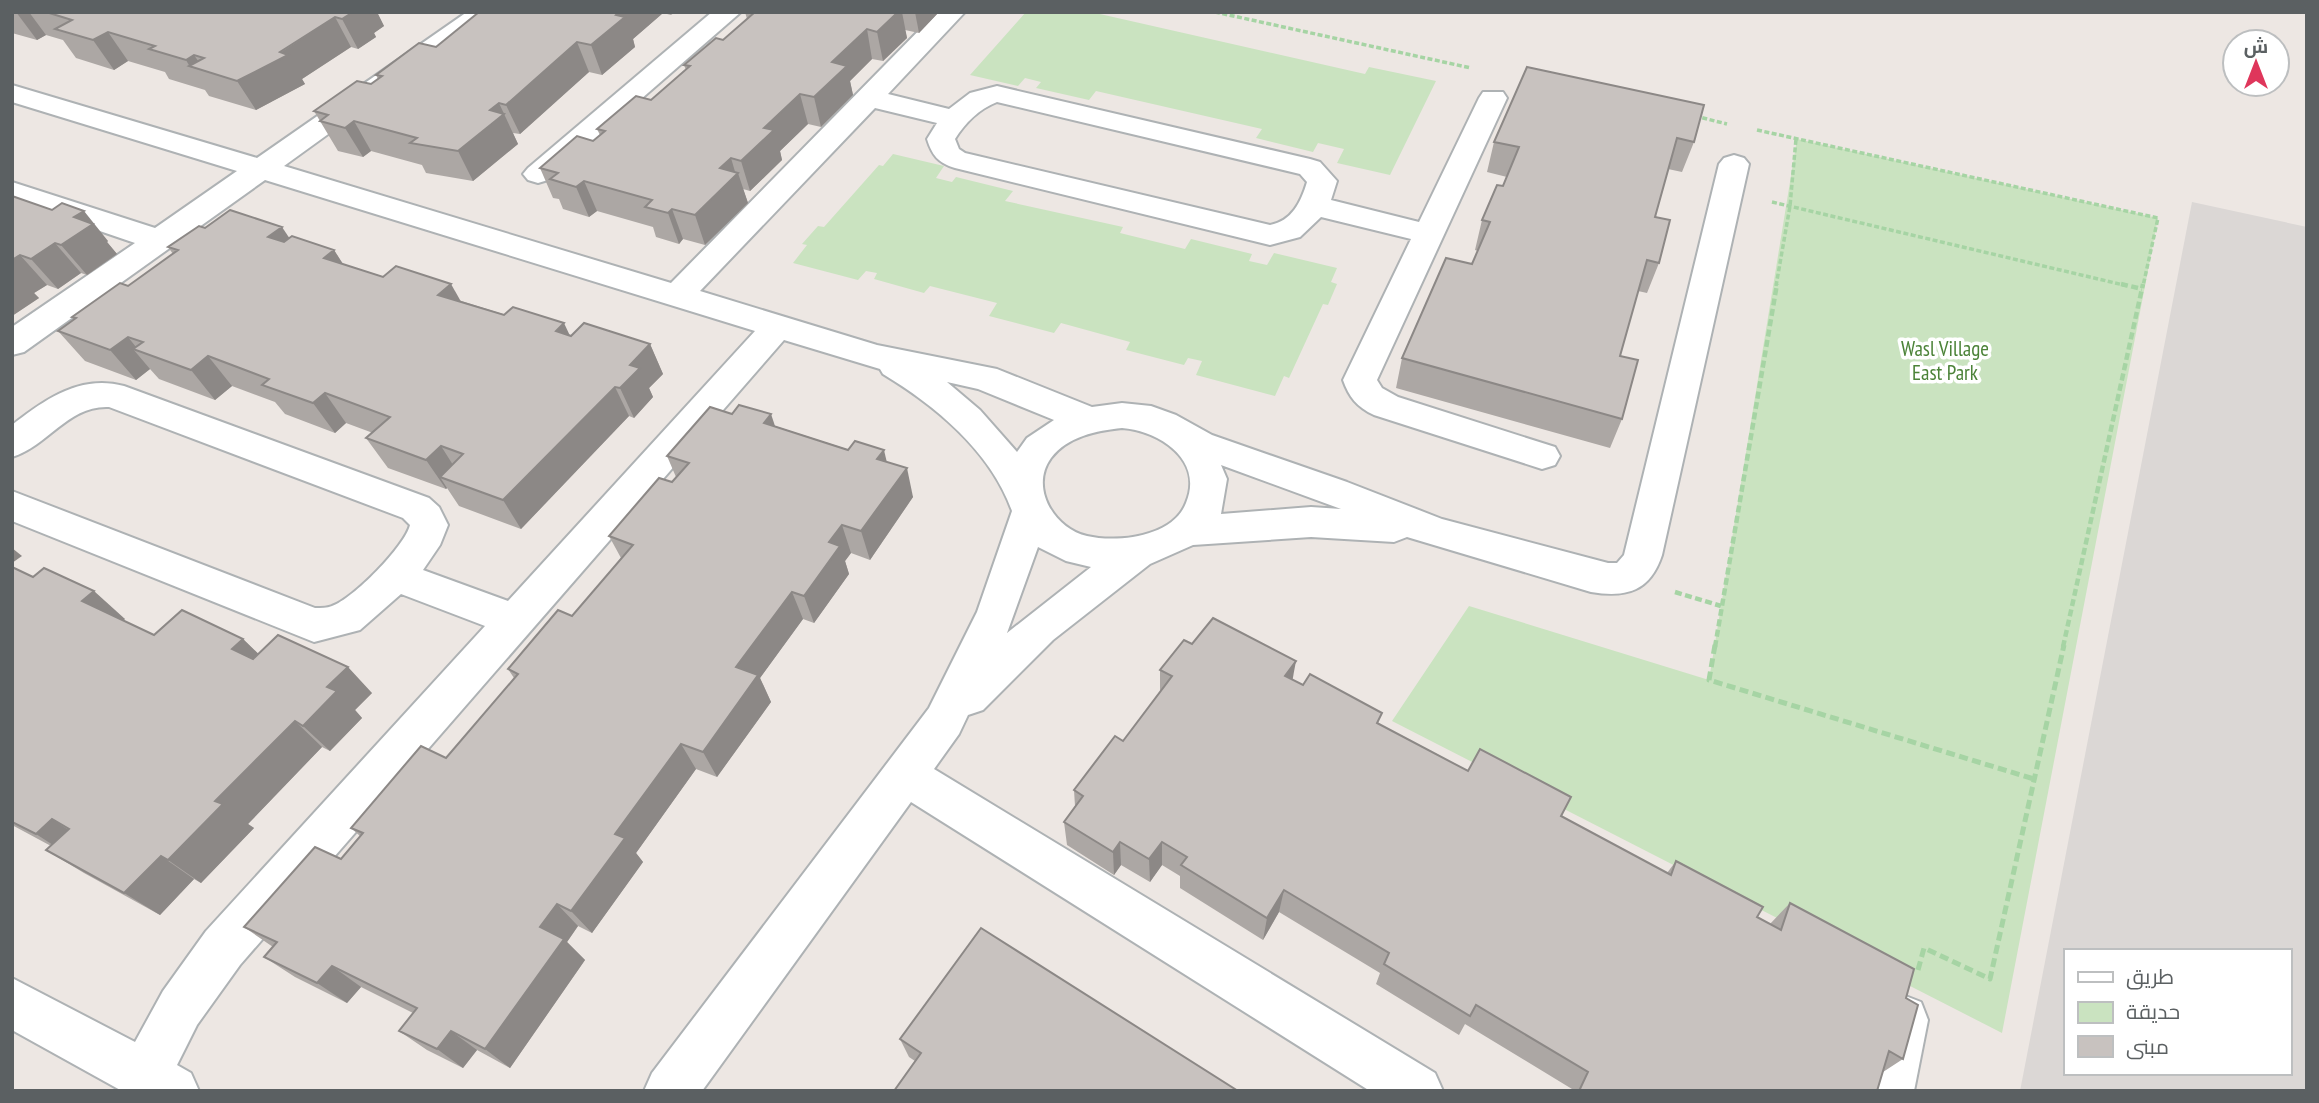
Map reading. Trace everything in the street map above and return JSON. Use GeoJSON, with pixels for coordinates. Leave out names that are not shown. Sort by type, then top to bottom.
{"type":"FeatureCollection","features":[{"type":"Feature","properties":{"kind":"street"},"geometry":{"type":"LineString","coordinates":[[12,344],[484,12]]}},
{"type":"Feature","properties":{"kind":"street"},"geometry":{"type":"LineString","coordinates":[[538,174],[728,12]]}},
{"type":"Feature","properties":{"kind":"street"},"geometry":{"type":"LineString","coordinates":[[678,295],[952,12]]}},
{"type":"Feature","properties":{"kind":"street"},"geometry":{"type":"LineString","coordinates":[[12,93],[875,355],[985,378],[1087,419]]}},
{"type":"Feature","properties":{"kind":"street"},"geometry":{"type":"LineString","coordinates":[[1006,95],[1310,168],[1322,181],[1313,205],[1292,231],[1282,234],[1258,233],[955,159],[946,153],[941,139],[957,119],[980,98],[1006,95]]}},
{"type":"Feature","properties":{"kind":"street"},"geometry":{"type":"LineString","coordinates":[[870,98],[957,119]]}},
{"type":"Feature","properties":{"kind":"street"},"geometry":{"type":"LineString","coordinates":[[1493,98],[1360,380],[1363,391],[1372,400],[1386,406],[1542,456]]}},
{"type":"Feature","properties":{"kind":"street"},"geometry":{"type":"LineString","coordinates":[[670,1091],[944,721],[997,611],[1026,500],[1027,466],[1040,446],[1060,429],[1087,419],[1116,414],[1145,417],[1171,427],[1192,442],[1312,483],[1437,533],[1610,580],[1628,578],[1640,569],[1731,178]]}},
{"type":"Feature","properties":{"kind":"street"},"geometry":{"type":"LineString","coordinates":[[12,191],[159,240]]}},
{"type":"Feature","properties":{"kind":"street"},"geometry":{"type":"LineString","coordinates":[[1313,205],[1428,234]]}},
{"type":"Feature","properties":{"kind":"street"},"geometry":{"type":"LineString","coordinates":[[12,1003],[159,1083],[180,1008],[223,947],[778,326]]}},
{"type":"Feature","properties":{"kind":"street"},"geometry":{"type":"LineString","coordinates":[[875,355],[920,380],[961,410],[995,447],[1046,532],[1071,547],[1103,555],[1136,554],[1164,545],[1186,531],[1201,514],[1209,496],[1210,476],[1204,458],[1192,442]]}},
{"type":"Feature","properties":{"kind":"street"},"geometry":{"type":"LineString","coordinates":[[12,505],[314,625],[329,624],[361,608],[427,537],[429,525],[426,515],[416,508],[112,395],[91,394],[77,399],[19,432]]}},
{"type":"Feature","properties":{"kind":"street"},"geometry":{"type":"LineString","coordinates":[[1186,531],[1311,522],[1374,525],[1437,533]]}},
{"type":"Feature","properties":{"kind":"street"},"geometry":{"type":"LineString","coordinates":[[944,721],[1039,628],[1136,554]]}},
{"type":"Feature","properties":{"kind":"street"},"geometry":{"type":"LineString","coordinates":[[394,575],[515,621]]}},
{"type":"Feature","properties":{"kind":"street"},"geometry":{"type":"LineString","coordinates":[[906,775],[1411,1089]]}},
{"type":"Feature","properties":{"kind":"street"},"geometry":{"type":"LineString","coordinates":[[1888,1091],[1903,1020]]}},
{"type":"Feature","properties":{"kind":"path"},"geometry":{"type":"LineString","coordinates":[[1215,12],[1472,68]]}},
{"type":"Feature","properties":{"kind":"path"},"geometry":{"type":"LineString","coordinates":[[1688,115],[1729,124]]}},
{"type":"Feature","properties":{"kind":"path"},"geometry":{"type":"LineString","coordinates":[[1756,130],[2158,218],[1990,979],[1924,947],[1903,1020]]}},
{"type":"Feature","properties":{"kind":"path"},"geometry":{"type":"LineString","coordinates":[[1797,138],[1790,206],[1709,680],[2034,779]]}},
{"type":"Feature","properties":{"kind":"path"},"geometry":{"type":"LineString","coordinates":[[1731,178],[1790,206],[2142,289]]}},
{"type":"Feature","properties":{"kind":"shaded area"},"geometry":{"type":"Polygon","coordinates":[[[2192,202],[2307,227],[2307,1091],[2020,1091],[2192,202]]]}},
{"type":"Feature","properties":{"kind":"green space"},"geometry":{"type":"Polygon","coordinates":[[[1026,12],[1091,12],[1365,74],[1369,67],[1436,81],[1390,175],[1337,163],[1344,149],[1318,143],[1313,152],[1256,138],[1262,129],[1096,91],[1089,100],[1036,88],[1041,82],[1025,78],[1018,86],[970,75],[1026,12]]]}},
{"type":"Feature","properties":{"kind":"green space","name":"Wasl Village East Park"},"geometry":{"type":"Polygon","coordinates":[[[1797,139],[2158,218],[2002,1033],[1392,721],[1469,606],[1709,680],[1797,139]]]}},
{"type":"Feature","properties":{"kind":"green space"},"geometry":{"type":"Polygon","coordinates":[[[893,154],[944,166],[936,178],[952,182],[956,177],[1013,191],[1005,201],[1123,227],[1120,233],[1185,249],[1191,239],[1252,254],[1249,261],[1267,265],[1274,253],[1337,268],[1331,282],[1337,284],[1328,305],[1323,304],[1289,378],[1284,376],[1275,396],[1196,375],[1202,361],[1188,358],[1184,365],[1126,350],[1130,342],[1061,323],[1054,333],[989,316],[997,303],[930,286],[924,293],[874,279],[877,273],[866,271],[858,280],[793,263],[807,245],[802,244],[818,226],[824,227],[879,165],[883,166],[893,154]]]}},
{"type":"Feature","properties":{"kind":"building"},"geometry":{"type":"Polygon","coordinates":[[[46,12],[353,12],[342,19],[335,17],[280,52],[288,55],[237,81],[189,66],[204,58],[194,55],[186,60],[149,49],[155,46],[108,32],[93,40],[55,29],[72,20],[46,12]]]}},
{"type":"Feature","properties":{"kind":"building"},"geometry":{"type":"Polygon","coordinates":[[[479,12],[619,12],[616,15],[625,17],[591,45],[577,42],[506,105],[499,103],[490,110],[504,114],[458,151],[410,143],[417,138],[354,121],[345,128],[320,121],[328,115],[314,111],[357,81],[371,84],[382,76],[376,75],[419,43],[436,47],[479,12]]]}},
{"type":"Feature","properties":{"kind":"building"},"geometry":{"type":"Polygon","coordinates":[[[755,12],[898,12],[877,32],[867,29],[832,62],[847,66],[814,97],[800,94],[764,128],[774,130],[741,161],[731,158],[720,168],[738,173],[695,215],[672,209],[668,213],[645,207],[652,200],[584,181],[576,187],[550,179],[558,173],[540,168],[577,136],[593,141],[605,131],[597,129],[636,96],[651,100],[690,66],[684,65],[716,38],[723,40],[755,12]]]}},
{"type":"Feature","properties":{"kind":"building"},"geometry":{"type":"Polygon","coordinates":[[[1527,67],[1704,105],[1694,142],[1677,138],[1655,217],[1670,220],[1659,263],[1647,260],[1620,356],[1638,360],[1622,419],[1402,358],[1446,258],[1472,264],[1490,222],[1482,220],[1497,185],[1503,186],[1519,147],[1494,142],[1527,67]]]}},
{"type":"Feature","properties":{"kind":"building"},"geometry":{"type":"Polygon","coordinates":[[[12,196],[52,210],[62,203],[84,211],[74,217],[93,224],[61,245],[55,243],[31,259],[20,255],[12,260],[12,196]]]}},
{"type":"Feature","properties":{"kind":"building"},"geometry":{"type":"Polygon","coordinates":[[[230,210],[282,227],[268,237],[284,242],[292,236],[334,250],[324,258],[383,277],[396,266],[451,284],[438,295],[504,315],[513,307],[564,323],[556,331],[571,336],[584,323],[650,344],[630,365],[640,368],[620,388],[615,387],[503,500],[440,477],[463,454],[441,446],[426,460],[366,438],[390,417],[325,393],[313,403],[262,385],[269,379],[208,356],[191,370],[133,349],[143,342],[128,337],[110,350],[58,331],[76,318],[72,317],[120,283],[128,286],[178,250],[168,247],[199,226],[205,228],[230,210]]]}},
{"type":"Feature","properties":{"kind":"building"},"geometry":{"type":"Polygon","coordinates":[[[739,405],[771,414],[764,423],[848,450],[855,441],[884,450],[877,459],[907,468],[861,531],[842,525],[829,542],[840,546],[804,596],[792,592],[736,667],[758,675],[703,752],[681,744],[615,834],[625,838],[571,911],[557,904],[540,927],[564,939],[485,1049],[451,1031],[437,1049],[399,1031],[417,1008],[332,966],[317,983],[264,957],[277,942],[244,927],[315,847],[341,859],[363,833],[351,828],[421,746],[446,758],[518,674],[508,669],[558,610],[572,616],[633,545],[609,536],[659,478],[672,482],[689,463],[667,456],[710,407],[732,414],[739,405]]]}},
{"type":"Feature","properties":{"kind":"building"},"geometry":{"type":"Polygon","coordinates":[[[12,567],[33,577],[44,568],[94,591],[82,601],[154,635],[182,610],[243,639],[232,649],[253,659],[278,635],[348,667],[327,687],[337,691],[303,726],[295,721],[215,801],[223,804],[168,860],[161,856],[124,893],[46,850],[69,829],[52,819],[36,834],[12,822],[12,567]]]}},
{"type":"Feature","properties":{"kind":"building"},"geometry":{"type":"Polygon","coordinates":[[[1213,618],[1296,661],[1285,676],[1303,685],[1310,674],[1382,713],[1377,723],[1468,771],[1480,749],[1571,797],[1561,816],[1671,875],[1676,861],[1763,907],[1757,917],[1781,930],[1790,903],[1914,969],[1906,998],[1918,1005],[1903,1059],[1889,1051],[1877,1091],[1579,1091],[1588,1072],[1476,1005],[1470,1016],[1384,964],[1389,953],[1284,890],[1267,918],[1181,865],[1187,857],[1162,842],[1149,859],[1120,842],[1113,852],[1064,822],[1083,796],[1074,790],[1115,736],[1123,741],[1172,676],[1160,670],[1184,640],[1192,644],[1213,618]]]}},
{"type":"Feature","properties":{"kind":"building"},"geometry":{"type":"Polygon","coordinates":[[[981,928],[1238,1091],[894,1091],[921,1053],[900,1039],[981,928]]]}}]}
